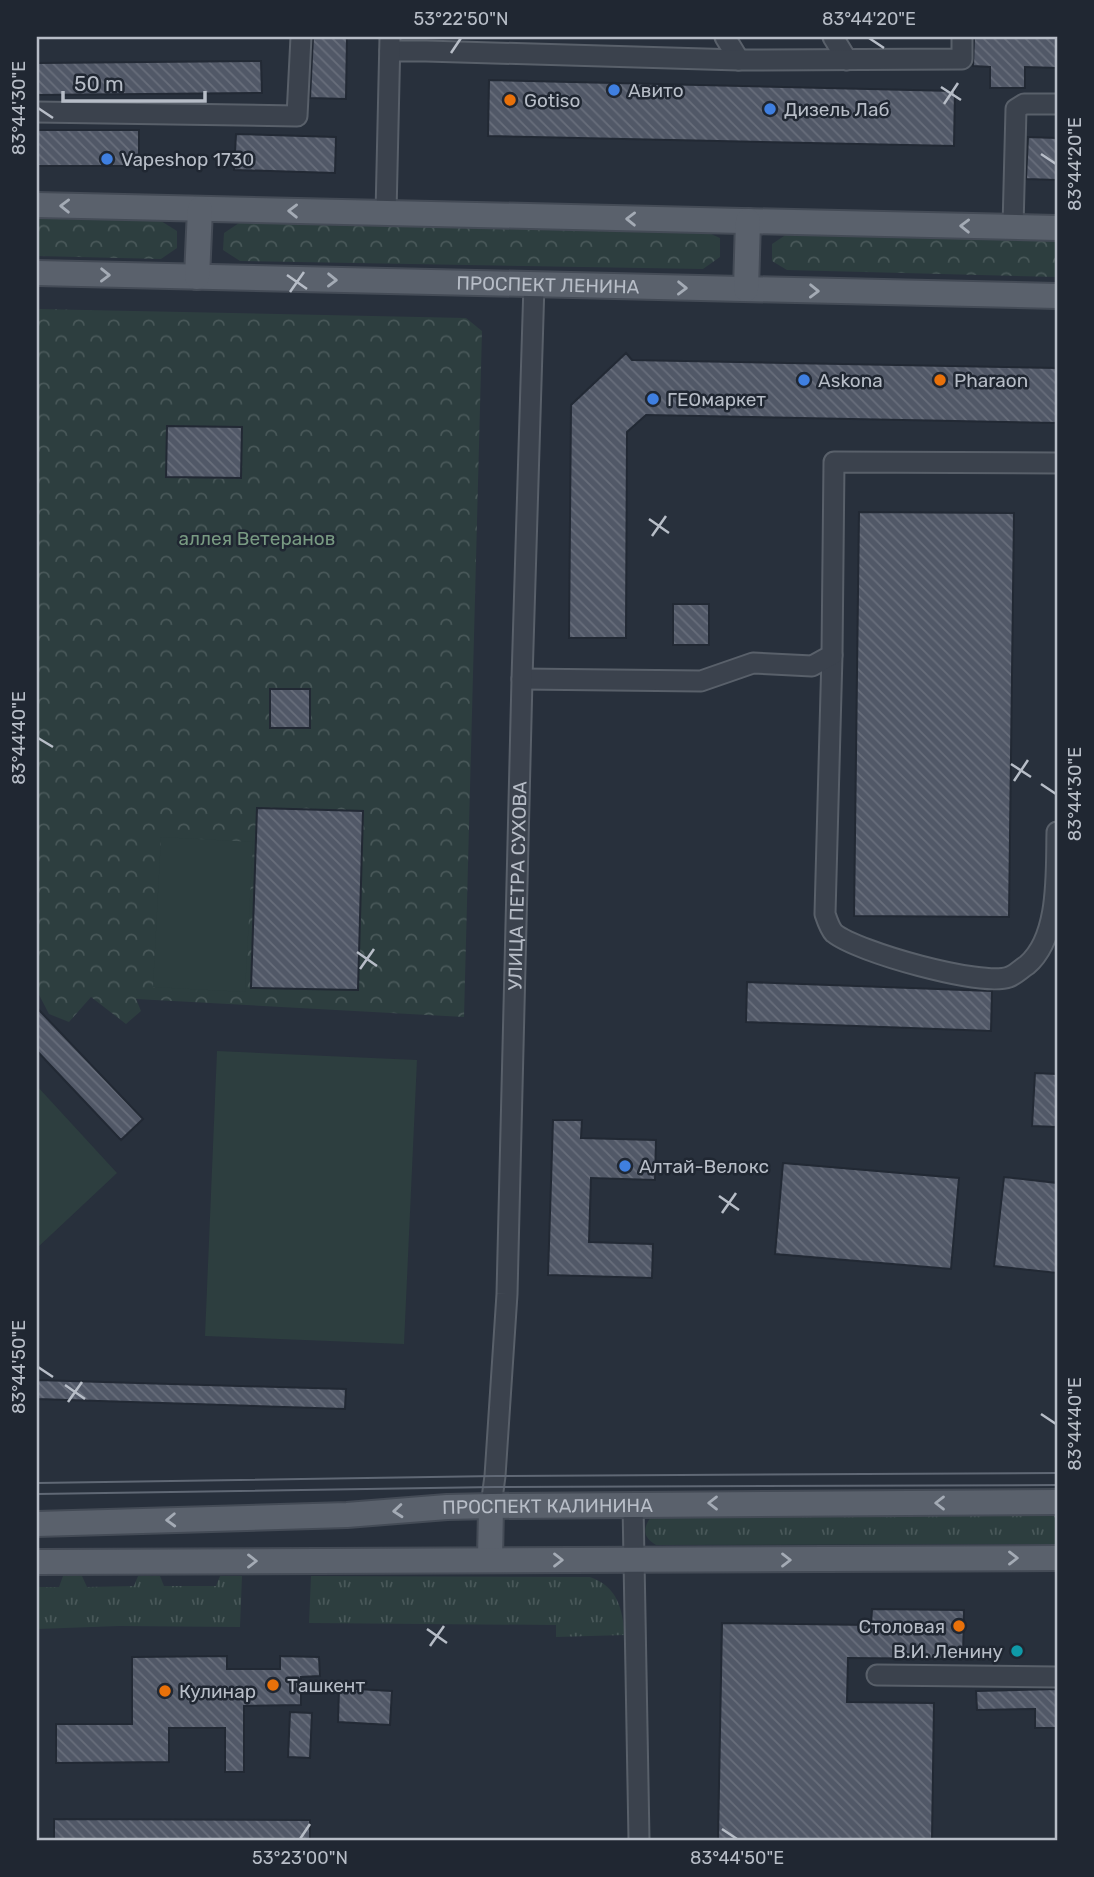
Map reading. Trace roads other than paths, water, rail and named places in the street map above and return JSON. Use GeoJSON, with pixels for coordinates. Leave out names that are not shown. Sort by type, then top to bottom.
{"type":"FeatureCollection","features":[{"type":"Feature","properties":{"kind":"main road"},"geometry":{"type":"LineString","coordinates":[[37,205],[1057,228]]}},
{"type":"Feature","properties":{"kind":"main road"},"geometry":{"type":"LineString","coordinates":[[197,277],[200,209]]}},
{"type":"Feature","properties":{"kind":"main road"},"geometry":{"type":"LineString","coordinates":[[746,289],[748,221]]}},
{"type":"Feature","properties":{"kind":"main road","name":"ПРОСПЕКТ ЛЕНИНА"},"geometry":{"type":"LineString","coordinates":[[37,273],[1057,296]]}},
{"type":"Feature","properties":{"kind":"main road"},"geometry":{"type":"LineString","coordinates":[[490,1560],[492,1496]]}},
{"type":"Feature","properties":{"kind":"main road","name":"ПРОСПЕКТ КАЛИНИНА"},"geometry":{"type":"LineString","coordinates":[[37,1524],[347,1515],[447,1507],[492,1496],[633,1504],[1057,1502]]}},
{"type":"Feature","properties":{"kind":"main road"},"geometry":{"type":"LineString","coordinates":[[37,1562],[1057,1558]]}},
{"type":"Feature","properties":{"kind":"street"},"geometry":{"type":"LineString","coordinates":[[37,113],[297,116],[301,37]]}},
{"type":"Feature","properties":{"kind":"street"},"geometry":{"type":"LineString","coordinates":[[725,37],[739,60]]}},
{"type":"Feature","properties":{"kind":"street"},"geometry":{"type":"LineString","coordinates":[[833,37],[847,60]]}},
{"type":"Feature","properties":{"kind":"street"},"geometry":{"type":"LineString","coordinates":[[846,37],[847,60]]}},
{"type":"Feature","properties":{"kind":"street"},"geometry":{"type":"LineString","coordinates":[[386,213],[390,44],[453,51],[739,60],[962,59],[962,37]]}},
{"type":"Feature","properties":{"kind":"street"},"geometry":{"type":"LineString","coordinates":[[1013,227],[1016,109],[1024,104],[1057,104]]}},
{"type":"Feature","properties":{"kind":"street","name":"УЛИЦА ПЕТРА СУХОВА"},"geometry":{"type":"LineString","coordinates":[[492,1496],[507,1294],[534,284]]}},
{"type":"Feature","properties":{"kind":"street"},"geometry":{"type":"LineString","coordinates":[[1057,463],[834,462],[825,914],[833,932],[864,949],[939,970],[988,979],[1009,977],[1028,964],[1045,938],[1055,906],[1057,832]]}},
{"type":"Feature","properties":{"kind":"street"},"geometry":{"type":"LineString","coordinates":[[522,679],[701,681],[753,663],[812,666],[832,655]]}},
{"type":"Feature","properties":{"kind":"street"},"geometry":{"type":"LineString","coordinates":[[633,1504],[639,1840]]}},
{"type":"Feature","properties":{"kind":"street"},"geometry":{"type":"LineString","coordinates":[[877,1675],[1057,1677]]}},
{"type":"Feature","properties":{"kind":"tram line"},"geometry":{"type":"LineString","coordinates":[[37,1483],[495,1476],[1057,1473]]}},
{"type":"Feature","properties":{"kind":"tram line"},"geometry":{"type":"LineString","coordinates":[[37,1494],[494,1487],[1057,1485]]}},
{"type":"Feature","properties":{"kind":"place","name":"Авито"},"geometry":{"type":"Point","coordinates":[614,90]}},
{"type":"Feature","properties":{"kind":"place","name":"Gotiso"},"geometry":{"type":"Point","coordinates":[510,100]}},
{"type":"Feature","properties":{"kind":"place","name":"Дизель Лаб"},"geometry":{"type":"Point","coordinates":[770,109]}},
{"type":"Feature","properties":{"kind":"place","name":"Vapeshop 1730"},"geometry":{"type":"Point","coordinates":[107,159]}},
{"type":"Feature","properties":{"kind":"place","name":"Askona"},"geometry":{"type":"Point","coordinates":[804,380]}},
{"type":"Feature","properties":{"kind":"place","name":"Pharaon"},"geometry":{"type":"Point","coordinates":[940,380]}},
{"type":"Feature","properties":{"kind":"place","name":"ГЕОмаркет"},"geometry":{"type":"Point","coordinates":[653,399]}},
{"type":"Feature","properties":{"kind":"place","name":"Алтай-Велокс"},"geometry":{"type":"Point","coordinates":[625,1166]}},
{"type":"Feature","properties":{"kind":"place","name":"Столовая"},"geometry":{"type":"Point","coordinates":[959,1626]}},
{"type":"Feature","properties":{"kind":"place","name":"В.И. Ленину"},"geometry":{"type":"Point","coordinates":[1017,1651]}},
{"type":"Feature","properties":{"kind":"place","name":"Ташкент"},"geometry":{"type":"Point","coordinates":[273,1685]}},
{"type":"Feature","properties":{"kind":"place","name":"Кулинар"},"geometry":{"type":"Point","coordinates":[165,1691]}},
{"type":"Feature","properties":{"kind":"park label","name":"аллея Ветеранов"},"geometry":{"type":"Point","coordinates":[257,538]}}]}
